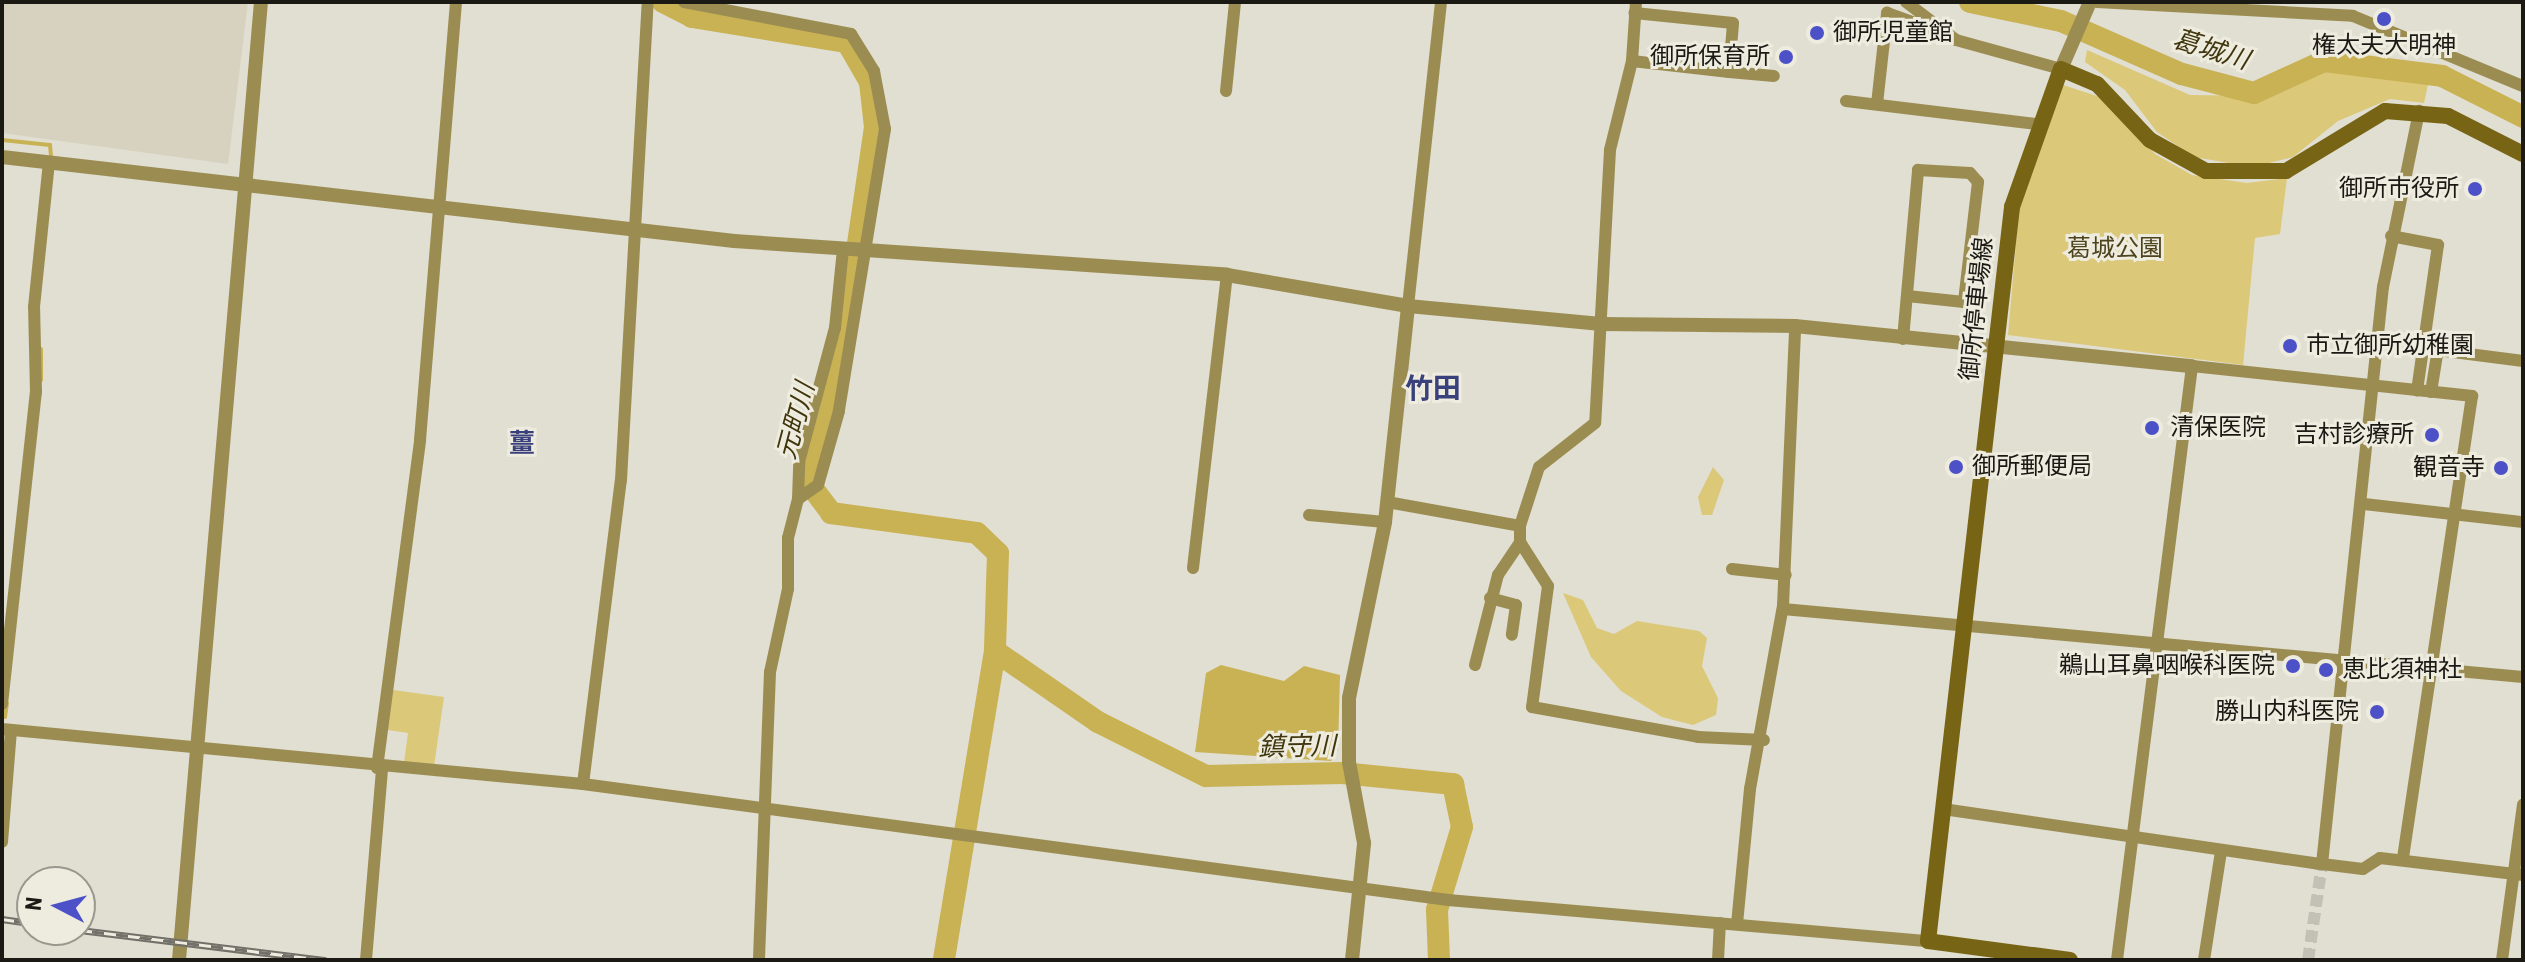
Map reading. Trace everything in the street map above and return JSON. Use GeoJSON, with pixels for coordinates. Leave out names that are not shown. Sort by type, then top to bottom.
{"type":"FeatureCollection","features":[{"type":"Feature","properties":{"kind":"main road"},"geometry":{"type":"LineString","coordinates":[[2064,63],[2097,84],[2161,148],[2206,171],[2286,171],[2360,121],[2385,111],[2419,111],[2448,116],[2523,154]]}},
{"type":"Feature","properties":{"kind":"main road","name":"御所停車場線"},"geometry":{"type":"LineString","coordinates":[[1928,941],[2012,207],[2037,124],[2064,63]]}},
{"type":"Feature","properties":{"kind":"main road"},"geometry":{"type":"LineString","coordinates":[[1928,941],[2070,960]]}},
{"type":"Feature","properties":{"kind":"street"},"geometry":{"type":"LineString","coordinates":[[179,960],[198,750],[240,183],[261,2]]}},
{"type":"Feature","properties":{"kind":"street"},"geometry":{"type":"LineString","coordinates":[[366,960],[380,768],[444,206],[456,2]]}},
{"type":"Feature","properties":{"kind":"street"},"geometry":{"type":"LineString","coordinates":[[583,784],[621,480],[631,229],[648,2]]}},
{"type":"Feature","properties":{"kind":"street"},"geometry":{"type":"LineString","coordinates":[[684,2],[835,29],[861,42],[885,129],[845,381],[818,485],[801,499]]}},
{"type":"Feature","properties":{"kind":"street"},"geometry":{"type":"LineString","coordinates":[[1226,91],[1235,2]]}},
{"type":"Feature","properties":{"kind":"street"},"geometry":{"type":"LineString","coordinates":[[1352,960],[1361,888],[1356,790],[1349,762],[1349,698],[1385,522],[1441,2]]}},
{"type":"Feature","properties":{"kind":"street"},"geometry":{"type":"LineString","coordinates":[[1906,2],[1940,32]]}},
{"type":"Feature","properties":{"kind":"street"},"geometry":{"type":"LineString","coordinates":[[1877,104],[1887,13],[1940,32],[2064,63],[2091,5],[2353,16],[2523,86]]}},
{"type":"Feature","properties":{"kind":"street"},"geometry":{"type":"LineString","coordinates":[[1475,665],[1490,598],[1520,542],[1520,526],[1539,467],[1595,423],[1610,150],[1632,61],[1635,8],[1733,23],[1729,72]]}},
{"type":"Feature","properties":{"kind":"street"},"geometry":{"type":"LineString","coordinates":[[1632,61],[1774,76]]}},
{"type":"Feature","properties":{"kind":"street"},"geometry":{"type":"LineString","coordinates":[[1846,101],[2037,124]]}},
{"type":"Feature","properties":{"kind":"street"},"geometry":{"type":"LineString","coordinates":[[2322,864],[2341,656],[2364,504],[2391,236],[2419,111]]}},
{"type":"Feature","properties":{"kind":"street"},"geometry":{"type":"LineString","coordinates":[[2,157],[631,229],[843,249],[1021,258],[1227,275],[1408,306],[1601,324],[1795,326],[2192,366],[2376,390],[2417,390],[2472,396],[2403,860]]}},
{"type":"Feature","properties":{"kind":"street"},"geometry":{"type":"LineString","coordinates":[[2,704],[36,392],[34,307],[49,162]]}},
{"type":"Feature","properties":{"kind":"street"},"geometry":{"type":"LineString","coordinates":[[1903,339],[1918,170],[1970,173],[1978,182],[1964,302],[1907,296]]}},
{"type":"Feature","properties":{"kind":"street"},"geometry":{"type":"LineString","coordinates":[[2391,236],[2438,245],[2417,390]]}},
{"type":"Feature","properties":{"kind":"street"},"geometry":{"type":"LineString","coordinates":[[759,960],[769,812],[770,672],[801,499],[799,462],[823,395],[843,249]]}},
{"type":"Feature","properties":{"kind":"street"},"geometry":{"type":"LineString","coordinates":[[1193,568],[1227,275]]}},
{"type":"Feature","properties":{"kind":"street"},"geometry":{"type":"LineString","coordinates":[[1737,924],[1750,789],[1764,740],[1783,609],[1795,326]]}},
{"type":"Feature","properties":{"kind":"street"},"geometry":{"type":"LineString","coordinates":[[2422,348],[2523,361]]}},
{"type":"Feature","properties":{"kind":"street"},"geometry":{"type":"LineString","coordinates":[[2431,392],[2438,349]]}},
{"type":"Feature","properties":{"kind":"street"},"geometry":{"type":"LineString","coordinates":[[2117,960],[2135,839],[2192,366]]}},
{"type":"Feature","properties":{"kind":"street"},"geometry":{"type":"LineString","coordinates":[[1387,502],[1520,526]]}},
{"type":"Feature","properties":{"kind":"street"},"geometry":{"type":"LineString","coordinates":[[2364,504],[2523,522]]}},
{"type":"Feature","properties":{"kind":"street"},"geometry":{"type":"LineString","coordinates":[[1309,515],[1385,522]]}},
{"type":"Feature","properties":{"kind":"street"},"geometry":{"type":"LineString","coordinates":[[1520,542],[1548,586],[1532,707],[1698,737],[1764,740]]}},
{"type":"Feature","properties":{"kind":"street"},"geometry":{"type":"LineString","coordinates":[[1732,569],[1786,575]]}},
{"type":"Feature","properties":{"kind":"street"},"geometry":{"type":"LineString","coordinates":[[1490,598],[1516,605],[1512,635]]}},
{"type":"Feature","properties":{"kind":"street"},"geometry":{"type":"LineString","coordinates":[[1783,609],[1966,621],[2341,656],[2523,677]]}},
{"type":"Feature","properties":{"kind":"street"},"geometry":{"type":"LineString","coordinates":[[2,842],[7,730],[380,768],[583,784],[769,812],[1448,900],[1928,941]]}},
{"type":"Feature","properties":{"kind":"street"},"geometry":{"type":"LineString","coordinates":[[2502,960],[2518,874],[2523,804]]}},
{"type":"Feature","properties":{"kind":"street"},"geometry":{"type":"LineString","coordinates":[[1943,809],[2135,839],[2363,869],[2380,858],[2518,874]]}},
{"type":"Feature","properties":{"kind":"street"},"geometry":{"type":"LineString","coordinates":[[2204,960],[2221,851]]}},
{"type":"Feature","properties":{"kind":"street"},"geometry":{"type":"LineString","coordinates":[[1718,960],[1720,923]]}},
{"type":"Feature","properties":{"kind":"shaded area"},"geometry":{"type":"Polygon","coordinates":[[[2,2],[248,2],[228,164],[2,133],[2,2]]]}},
{"type":"Feature","properties":{"kind":"green space"},"geometry":{"type":"Polygon","coordinates":[[[2087,50],[2190,95],[2265,96],[2290,76],[2360,64],[2429,80],[2424,103],[2390,99],[2338,121],[2293,157],[2252,167],[2194,157],[2157,132],[2125,90],[2085,62],[2087,50]]]}},
{"type":"Feature","properties":{"kind":"green space","name":"葛城公園"},"geometry":{"type":"Polygon","coordinates":[[[2063,85],[2106,99],[2155,154],[2192,175],[2247,183],[2287,178],[2280,234],[2255,238],[2243,365],[2008,335],[2019,209],[2063,85]]]}},
{"type":"Feature","properties":{"kind":"green space"},"geometry":{"type":"Polygon","coordinates":[[[1713,467],[1724,480],[1712,515],[1702,515],[1698,497],[1713,467]]]}},
{"type":"Feature","properties":{"kind":"green space"},"geometry":{"type":"Polygon","coordinates":[[[1563,593],[1583,600],[1597,628],[1614,634],[1637,621],[1699,631],[1707,638],[1702,666],[1718,698],[1716,715],[1693,725],[1662,717],[1621,691],[1591,657],[1563,593]]]}},
{"type":"Feature","properties":{"kind":"green space"},"geometry":{"type":"Polygon","coordinates":[[[386,689],[444,697],[433,773],[403,770],[408,733],[381,729],[386,689]]]}},
{"type":"Feature","properties":{"kind":"water"},"geometry":{"type":"Polygon","coordinates":[[[1221,665],[1284,681],[1304,666],[1340,675],[1338,750],[1331,761],[1195,752],[1206,673],[1221,665]]]}},
{"type":"Feature","properties":{"kind":"waterway","name":"元町川"},"geometry":{"type":"LineString","coordinates":[[663,2],[692,17],[847,42],[870,82],[875,127],[849,306],[830,412],[808,482],[831,513],[977,533],[998,553],[995,651],[944,960]]}},
{"type":"Feature","properties":{"kind":"waterway","name":"葛城川"},"geometry":{"type":"LineString","coordinates":[[1970,2],[2061,21],[2182,74],[2254,93],[2324,61],[2442,76],[2523,117]]}},
{"type":"Feature","properties":{"kind":"waterway"},"geometry":{"type":"LineString","coordinates":[[2,140],[50,145],[51,157]]}},
{"type":"Feature","properties":{"kind":"waterway"},"geometry":{"type":"LineString","coordinates":[[41,349],[41,380]]}},
{"type":"Feature","properties":{"kind":"waterway","name":"鎮守川"},"geometry":{"type":"LineString","coordinates":[[995,651],[1098,722],[1206,776],[1342,773],[1453,784],[1462,827],[1437,910],[1439,960]]}},
{"type":"Feature","properties":{"kind":"waterway"},"geometry":{"type":"LineString","coordinates":[[5,717],[7,703]]}},
{"type":"Feature","properties":{"kind":"tunnel"},"geometry":{"type":"LineString","coordinates":[[2308,960],[2322,864]]}},
{"type":"Feature","properties":{"kind":"railway"},"geometry":{"type":"LineString","coordinates":[[2,919],[16,921]]}},
{"type":"Feature","properties":{"kind":"railway"},"geometry":{"type":"LineString","coordinates":[[96,932],[326,960]]}},
{"type":"Feature","properties":{"kind":"place","name":"権太夫大明神"},"geometry":{"type":"Point","coordinates":[2384,19]}},
{"type":"Feature","properties":{"kind":"place","name":"御所児童館"},"geometry":{"type":"Point","coordinates":[1817,33]}},
{"type":"Feature","properties":{"kind":"place","name":"御所保育所"},"geometry":{"type":"Point","coordinates":[1786,57]}},
{"type":"Feature","properties":{"kind":"place","name":"御所市役所"},"geometry":{"type":"Point","coordinates":[2475,189]}},
{"type":"Feature","properties":{"kind":"place","name":"市立御所幼稚園"},"geometry":{"type":"Point","coordinates":[2290,346]}},
{"type":"Feature","properties":{"kind":"place","name":"清保医院"},"geometry":{"type":"Point","coordinates":[2152,428]}},
{"type":"Feature","properties":{"kind":"place","name":"吉村診療所"},"geometry":{"type":"Point","coordinates":[2432,435]}},
{"type":"Feature","properties":{"kind":"place","name":"御所郵便局"},"geometry":{"type":"Point","coordinates":[1956,467]}},
{"type":"Feature","properties":{"kind":"place","name":"観音寺"},"geometry":{"type":"Point","coordinates":[2501,468]}},
{"type":"Feature","properties":{"kind":"place","name":"鵜山耳鼻咽喉科医院"},"geometry":{"type":"Point","coordinates":[2293,666]}},
{"type":"Feature","properties":{"kind":"place","name":"恵比須神社"},"geometry":{"type":"Point","coordinates":[2326,670]}},
{"type":"Feature","properties":{"kind":"place","name":"勝山内科医院"},"geometry":{"type":"Point","coordinates":[2377,712]}},
{"type":"Feature","properties":{"kind":"district","name":"竹田"},"geometry":{"type":"Point","coordinates":[1433,389]}},
{"type":"Feature","properties":{"kind":"district","name":"薑"},"geometry":{"type":"Point","coordinates":[522,444]}}]}
